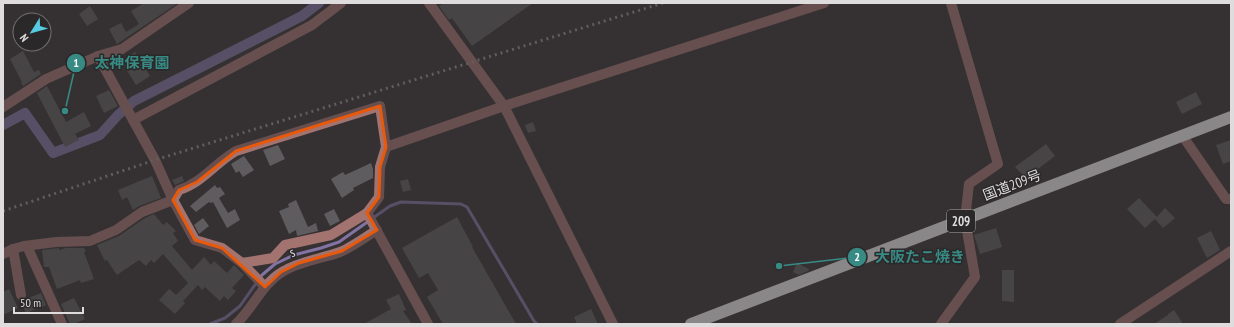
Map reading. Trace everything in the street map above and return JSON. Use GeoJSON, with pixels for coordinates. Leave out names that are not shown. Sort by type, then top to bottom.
{"type":"FeatureCollection","features":[{"type":"Feature","properties":{"kind":"highway","name":"国道209号"},"geometry":{"type":"LineString","coordinates":[[691,324],[1231,117]]}},
{"type":"Feature","properties":{"kind":"street"},"geometry":{"type":"LineString","coordinates":[[4,105],[46,79],[98,56],[122,50],[189,3]]}},
{"type":"Feature","properties":{"kind":"street"},"geometry":{"type":"LineString","coordinates":[[133,120],[312,25],[341,3]]}},
{"type":"Feature","properties":{"kind":"street"},"geometry":{"type":"LineString","coordinates":[[429,3],[504,106],[613,324]]}},
{"type":"Feature","properties":{"kind":"street"},"geometry":{"type":"LineString","coordinates":[[386,147],[504,106],[824,3]]}},
{"type":"Feature","properties":{"kind":"street"},"geometry":{"type":"LineString","coordinates":[[941,324],[974,277],[965,219],[969,184],[998,164],[951,3]]}},
{"type":"Feature","properties":{"kind":"street"},"geometry":{"type":"LineString","coordinates":[[98,56],[155,160],[195,240],[222,248],[242,263],[265,287]]}},
{"type":"Feature","properties":{"kind":"street"},"geometry":{"type":"LineString","coordinates":[[3,254],[13,249],[27,246],[56,242],[90,241],[116,230],[142,212],[174,200],[179,190],[189,187],[197,182],[226,157],[236,151],[380,106],[386,147],[380,167],[379,197],[372,221],[428,324]]}},
{"type":"Feature","properties":{"kind":"street"},"geometry":{"type":"LineString","coordinates":[[1182,136],[1226,199],[1231,199]]}},
{"type":"Feature","properties":{"kind":"street"},"geometry":{"type":"LineString","coordinates":[[242,263],[273,258],[285,245],[331,235],[372,221]]}},
{"type":"Feature","properties":{"kind":"street","name":"s"},"geometry":{"type":"LineString","coordinates":[[236,324],[244,316],[265,287],[281,272],[299,264],[342,251],[372,221]]}},
{"type":"Feature","properties":{"kind":"street"},"geometry":{"type":"LineString","coordinates":[[27,246],[62,324]]}},
{"type":"Feature","properties":{"kind":"street"},"geometry":{"type":"LineString","coordinates":[[13,249],[21,295]]}},
{"type":"Feature","properties":{"kind":"street"},"geometry":{"type":"LineString","coordinates":[[1120,324],[1231,251]]}},
{"type":"Feature","properties":{"kind":"highlighted area"},"geometry":{"type":"Polygon","coordinates":[[[380,106],[386,147],[380,167],[379,197],[367,213],[377,230],[342,251],[299,263],[281,272],[265,287],[222,248],[195,240],[173,200],[179,190],[197,182],[236,151],[380,106]]]}},
{"type":"Feature","properties":{"kind":"building"},"geometry":{"type":"Polygon","coordinates":[[[144,3],[178,3],[117,44],[109,29],[121,23],[126,32],[139,24],[131,11],[144,3]]]}},
{"type":"Feature","properties":{"kind":"building"},"geometry":{"type":"Polygon","coordinates":[[[444,3],[533,3],[472,46],[452,18],[449,20],[439,6],[444,3]]]}},
{"type":"Feature","properties":{"kind":"building"},"geometry":{"type":"Polygon","coordinates":[[[90,6],[98,19],[87,26],[79,14],[90,6]]]}},
{"type":"Feature","properties":{"kind":"building"},"geometry":{"type":"Polygon","coordinates":[[[24,52],[34,72],[39,70],[41,74],[23,86],[10,59],[24,52]]]}},
{"type":"Feature","properties":{"kind":"building"},"geometry":{"type":"Polygon","coordinates":[[[135,52],[150,76],[136,85],[121,61],[135,52]]]}},
{"type":"Feature","properties":{"kind":"building"},"geometry":{"type":"Polygon","coordinates":[[[47,86],[66,122],[84,112],[91,126],[75,134],[79,140],[65,147],[37,93],[47,86]]]}},
{"type":"Feature","properties":{"kind":"building"},"geometry":{"type":"Polygon","coordinates":[[[109,90],[118,106],[104,113],[96,96],[109,90]]]}},
{"type":"Feature","properties":{"kind":"building"},"geometry":{"type":"Polygon","coordinates":[[[1196,92],[1202,104],[1182,114],[1176,102],[1196,92]]]}},
{"type":"Feature","properties":{"kind":"building"},"geometry":{"type":"Polygon","coordinates":[[[533,122],[536,131],[528,133],[525,125],[533,122]]]}},
{"type":"Feature","properties":{"kind":"building"},"geometry":{"type":"Polygon","coordinates":[[[1231,140],[1231,161],[1223,164],[1216,145],[1231,140]]]}},
{"type":"Feature","properties":{"kind":"building"},"geometry":{"type":"Polygon","coordinates":[[[1046,144],[1055,156],[1026,178],[1015,167],[1046,144]]]}},
{"type":"Feature","properties":{"kind":"building"},"geometry":{"type":"Polygon","coordinates":[[[278,145],[285,159],[270,166],[263,150],[278,145]]]}},
{"type":"Feature","properties":{"kind":"building"},"geometry":{"type":"Polygon","coordinates":[[[244,156],[254,170],[243,177],[239,171],[236,173],[231,164],[244,156]]]}},
{"type":"Feature","properties":{"kind":"building"},"geometry":{"type":"Polygon","coordinates":[[[371,163],[373,178],[353,188],[354,190],[342,198],[331,179],[343,172],[345,175],[371,163]]]}},
{"type":"Feature","properties":{"kind":"building"},"geometry":{"type":"Polygon","coordinates":[[[152,176],[161,198],[139,206],[133,210],[127,197],[122,200],[118,190],[152,176]]]}},
{"type":"Feature","properties":{"kind":"building"},"geometry":{"type":"Polygon","coordinates":[[[182,176],[184,181],[175,185],[172,180],[182,176]]]}},
{"type":"Feature","properties":{"kind":"building"},"geometry":{"type":"Polygon","coordinates":[[[408,179],[411,190],[403,192],[400,181],[408,179]]]}},
{"type":"Feature","properties":{"kind":"building"},"geometry":{"type":"Polygon","coordinates":[[[215,185],[217,188],[220,187],[225,194],[219,198],[228,213],[235,209],[240,220],[227,228],[213,202],[209,202],[196,212],[190,206],[215,185]]]}},
{"type":"Feature","properties":{"kind":"building"},"geometry":{"type":"Polygon","coordinates":[[[1139,198],[1157,217],[1145,228],[1127,209],[1139,198]]]}},
{"type":"Feature","properties":{"kind":"building"},"geometry":{"type":"Polygon","coordinates":[[[296,200],[308,227],[316,223],[318,231],[297,236],[296,230],[289,234],[279,211],[289,207],[288,204],[296,200]]]}},
{"type":"Feature","properties":{"kind":"building"},"geometry":{"type":"Polygon","coordinates":[[[1165,208],[1175,218],[1163,228],[1155,219],[1165,208]]]}},
{"type":"Feature","properties":{"kind":"building"},"geometry":{"type":"Polygon","coordinates":[[[334,209],[340,221],[330,226],[324,214],[334,209]]]}},
{"type":"Feature","properties":{"kind":"building"},"geometry":{"type":"Polygon","coordinates":[[[154,214],[163,225],[167,222],[176,231],[173,233],[178,241],[172,246],[192,270],[204,257],[211,265],[214,261],[227,273],[234,265],[244,275],[232,288],[236,291],[228,300],[224,296],[220,301],[205,287],[202,290],[198,285],[183,301],[185,303],[175,314],[159,300],[169,289],[176,295],[188,283],[163,254],[154,263],[151,260],[146,266],[139,260],[117,275],[107,260],[105,261],[97,245],[119,236],[145,218],[154,214]]]}},
{"type":"Feature","properties":{"kind":"building"},"geometry":{"type":"Polygon","coordinates":[[[457,217],[472,247],[516,324],[443,324],[427,297],[438,290],[428,273],[419,278],[402,248],[457,217]]]}},
{"type":"Feature","properties":{"kind":"building"},"geometry":{"type":"Polygon","coordinates":[[[203,218],[209,226],[199,234],[194,225],[203,218]]]}},
{"type":"Feature","properties":{"kind":"building"},"geometry":{"type":"Polygon","coordinates":[[[996,228],[1002,247],[980,254],[974,235],[996,228]]]}},
{"type":"Feature","properties":{"kind":"building"},"geometry":{"type":"Polygon","coordinates":[[[1211,231],[1220,250],[1207,258],[1197,238],[1211,231]]]}},
{"type":"Feature","properties":{"kind":"building"},"geometry":{"type":"Polygon","coordinates":[[[59,248],[59,250],[66,248],[84,248],[86,252],[84,252],[94,279],[81,283],[80,280],[57,289],[49,267],[44,267],[42,250],[59,248]]]}},
{"type":"Feature","properties":{"kind":"building"},"geometry":{"type":"Polygon","coordinates":[[[797,263],[809,269],[808,271],[799,275],[793,272],[797,263]]]}},
{"type":"Feature","properties":{"kind":"building"},"geometry":{"type":"Polygon","coordinates":[[[1002,270],[1014,270],[1014,302],[1002,301],[1002,270]]]}},
{"type":"Feature","properties":{"kind":"building"},"geometry":{"type":"Polygon","coordinates":[[[9,289],[18,308],[3,315],[3,292],[9,289]]]}},
{"type":"Feature","properties":{"kind":"building"},"geometry":{"type":"Polygon","coordinates":[[[41,293],[46,305],[26,313],[21,301],[41,293]]]}},
{"type":"Feature","properties":{"kind":"building"},"geometry":{"type":"Polygon","coordinates":[[[399,294],[406,310],[403,311],[412,324],[364,324],[391,309],[386,300],[399,294]]]}},
{"type":"Feature","properties":{"kind":"building"},"geometry":{"type":"Polygon","coordinates":[[[74,298],[85,319],[74,324],[70,324],[61,304],[74,298]]]}},
{"type":"Feature","properties":{"kind":"building"},"geometry":{"type":"Polygon","coordinates":[[[591,309],[598,324],[577,324],[574,317],[591,309]]]}},
{"type":"Feature","properties":{"kind":"building"},"geometry":{"type":"Polygon","coordinates":[[[1174,310],[1183,324],[1154,324],[1168,315],[1174,310]]]}},
{"type":"Feature","properties":{"kind":"waterway"},"geometry":{"type":"LineString","coordinates":[[3,125],[25,113],[53,153],[100,135],[118,115],[134,101],[302,16],[319,3]]}},
{"type":"Feature","properties":{"kind":"waterway"},"geometry":{"type":"LineString","coordinates":[[210,324],[225,318],[240,306],[262,275],[275,264],[294,255],[339,242],[390,206],[401,202],[461,204],[467,207],[537,324]]}},
{"type":"Feature","properties":{"kind":"railway"},"geometry":{"type":"LineString","coordinates":[[3,211],[155,160],[663,3]]}},
{"type":"Feature","properties":{"kind":"place","name":"太神保育園"},"geometry":{"type":"Point","coordinates":[65,111]}},
{"type":"Feature","properties":{"kind":"place","name":"大阪たこ焼き"},"geometry":{"type":"Point","coordinates":[779,266]}}]}
